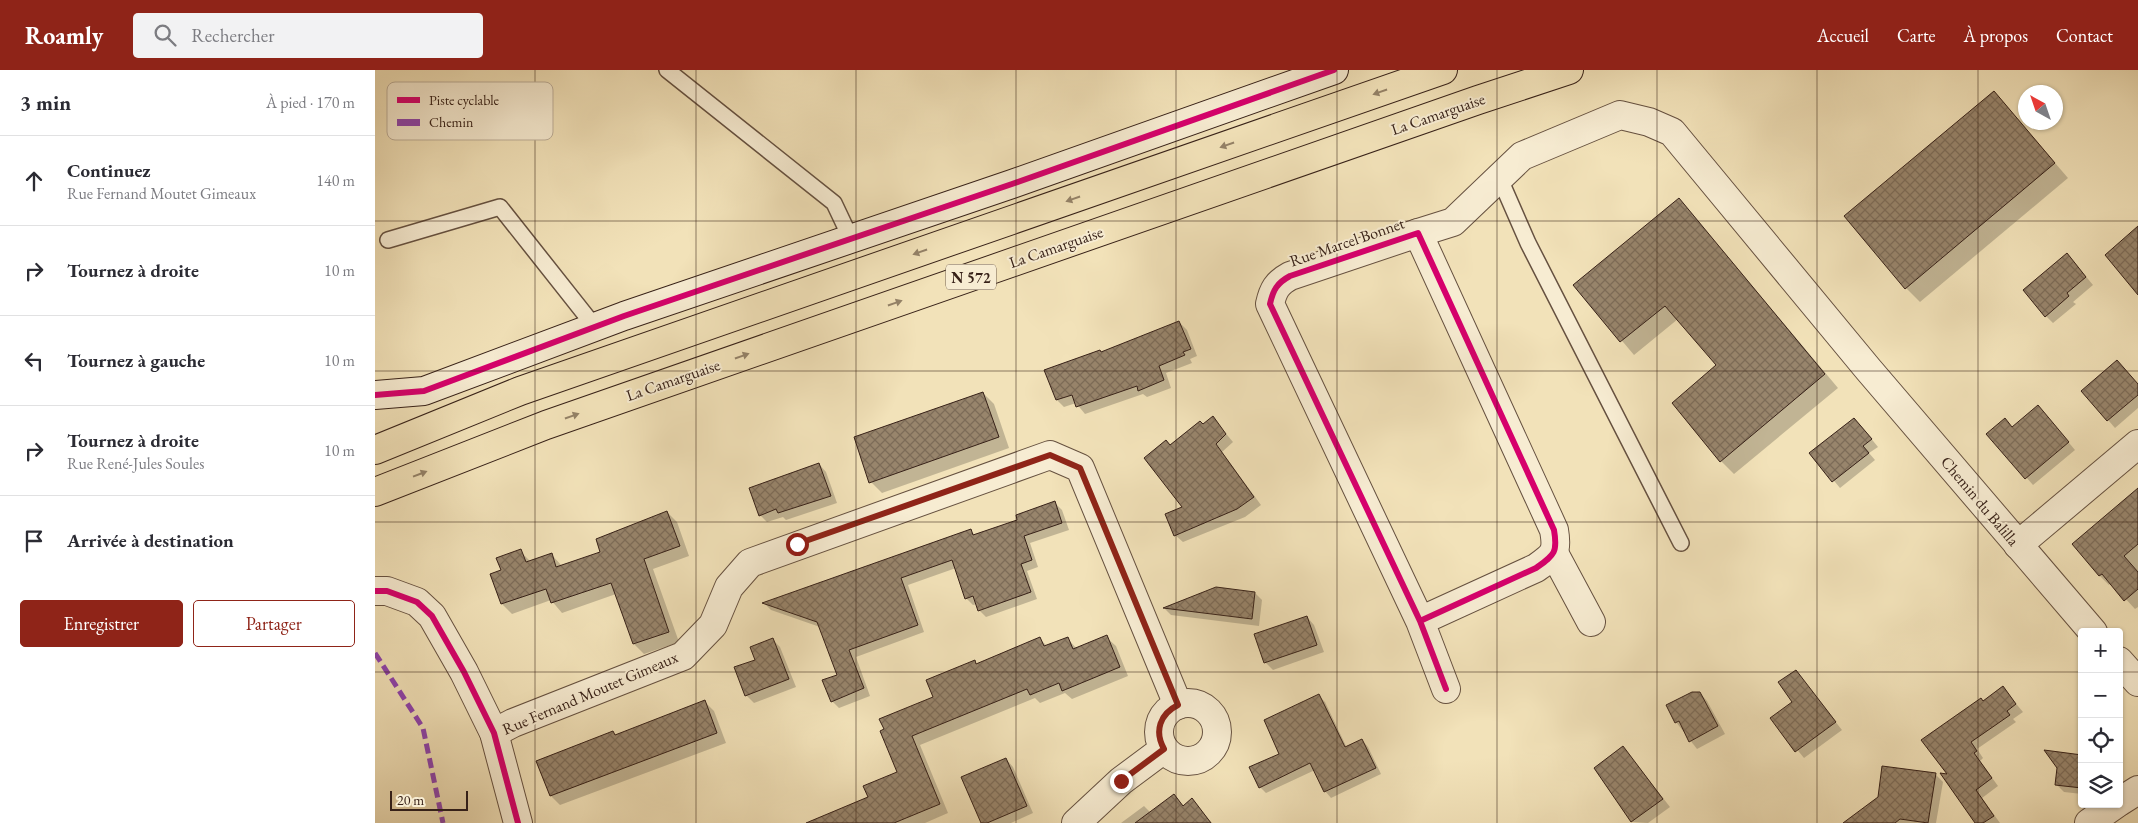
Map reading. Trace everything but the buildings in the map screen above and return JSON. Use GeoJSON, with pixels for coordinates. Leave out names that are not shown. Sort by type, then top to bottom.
{"type":"FeatureCollection","features":[{"type":"Feature","properties":{"kind":"highway","name":"N 572"},"geometry":{"type":"LineString","coordinates":[[375,450],[530,388],[1443,70]]}},
{"type":"Feature","properties":{"kind":"highway","name":"La Camarguaise"},"geometry":{"type":"LineString","coordinates":[[375,492],[546,425],[1459,106],[1569,70]]}},
{"type":"Feature","properties":{"kind":"street"},"geometry":{"type":"LineString","coordinates":[[375,395],[424,391],[595,327],[1189,122],[1333,70]]}},
{"type":"Feature","properties":{"kind":"street","name":"Chemin du Balilla"},"geometry":{"type":"LineString","coordinates":[[1418,233],[1453,222],[1522,156],[1620,116],[1649,122],[1672,132],[1868,369],[2090,628]]}},
{"type":"Feature","properties":{"kind":"street","name":"Rue Marcel Bonnet"},"geometry":{"type":"LineString","coordinates":[[1446,689],[1419,621],[1270,304],[1272,294],[1279,282],[1290,276],[1418,233],[1554,530],[1557,546],[1554,553]]}},
{"type":"Feature","properties":{"kind":"street"},"geometry":{"type":"LineString","coordinates":[[2017,545],[2138,444]]}},
{"type":"Feature","properties":{"kind":"street","name":"Rue Fernand Moutet Gimeaux"},"geometry":{"type":"LineString","coordinates":[[494,733],[513,723],[683,656],[713,626],[729,587],[750,563],[1050,455],[1080,468],[1178,705]]}},
{"type":"Feature","properties":{"kind":"street"},"geometry":{"type":"LineString","coordinates":[[1419,621],[1536,568],[1554,553],[1591,622]]}},
{"type":"Feature","properties":{"kind":"street"},"geometry":{"type":"LineString","coordinates":[[375,591],[387,591],[417,602],[432,616],[464,672],[494,733],[518,823]]}},
{"type":"Feature","properties":{"kind":"street"},"geometry":{"type":"LineString","coordinates":[[2123,665],[2138,682]]}},
{"type":"Feature","properties":{"kind":"street"},"geometry":{"type":"LineString","coordinates":[[1189,703],[1207,710],[1216,726],[1214,745],[1208,753],[1191,761],[1172,757],[1160,742],[1160,723],[1164,715],[1178,705],[1189,703]]}},
{"type":"Feature","properties":{"kind":"street"},"geometry":{"type":"LineString","coordinates":[[1076,823],[1121,781],[1164,749]]}},
{"type":"Feature","properties":{"kind":"street"},"geometry":{"type":"LineString","coordinates":[[2123,800],[2138,790]]}},
{"type":"Feature","properties":{"kind":"street"},"geometry":{"type":"LineString","coordinates":[[2089,823],[2111,808]]}},
{"type":"Feature","properties":{"kind":"lane"},"geometry":{"type":"LineString","coordinates":[[667,70],[834,203],[851,239]]}},
{"type":"Feature","properties":{"kind":"lane"},"geometry":{"type":"LineString","coordinates":[[1500,179],[1528,243],[1681,543]]}},
{"type":"Feature","properties":{"kind":"lane"},"geometry":{"type":"LineString","coordinates":[[388,240],[500,207],[595,327]]}},
{"type":"Feature","properties":{"kind":"marked path"},"geometry":{"type":"LineString","coordinates":[[375,653],[423,728],[443,823]]}},
{"type":"Feature","properties":{"kind":"cycle path"},"geometry":{"type":"LineString","coordinates":[[375,395],[424,391],[624,316],[1012,184],[1334,70]]}},
{"type":"Feature","properties":{"kind":"cycle path"},"geometry":{"type":"LineString","coordinates":[[1420,621],[1536,568],[1551,556],[1555,549],[1555,544],[1554,530],[1418,233],[1290,276],[1276,287],[1270,304],[1420,621],[1446,689]]}},
{"type":"Feature","properties":{"kind":"cycle path"},"geometry":{"type":"LineString","coordinates":[[375,591],[387,591],[417,602],[432,616],[464,672],[494,733],[518,823]]}},
{"type":"Feature","properties":{"kind":"route"},"geometry":{"type":"LineString","coordinates":[[797,544],[1050,455],[1080,468],[1178,705],[1171,708],[1164,715],[1160,723],[1160,742],[1164,749],[1121,781]]}}]}
